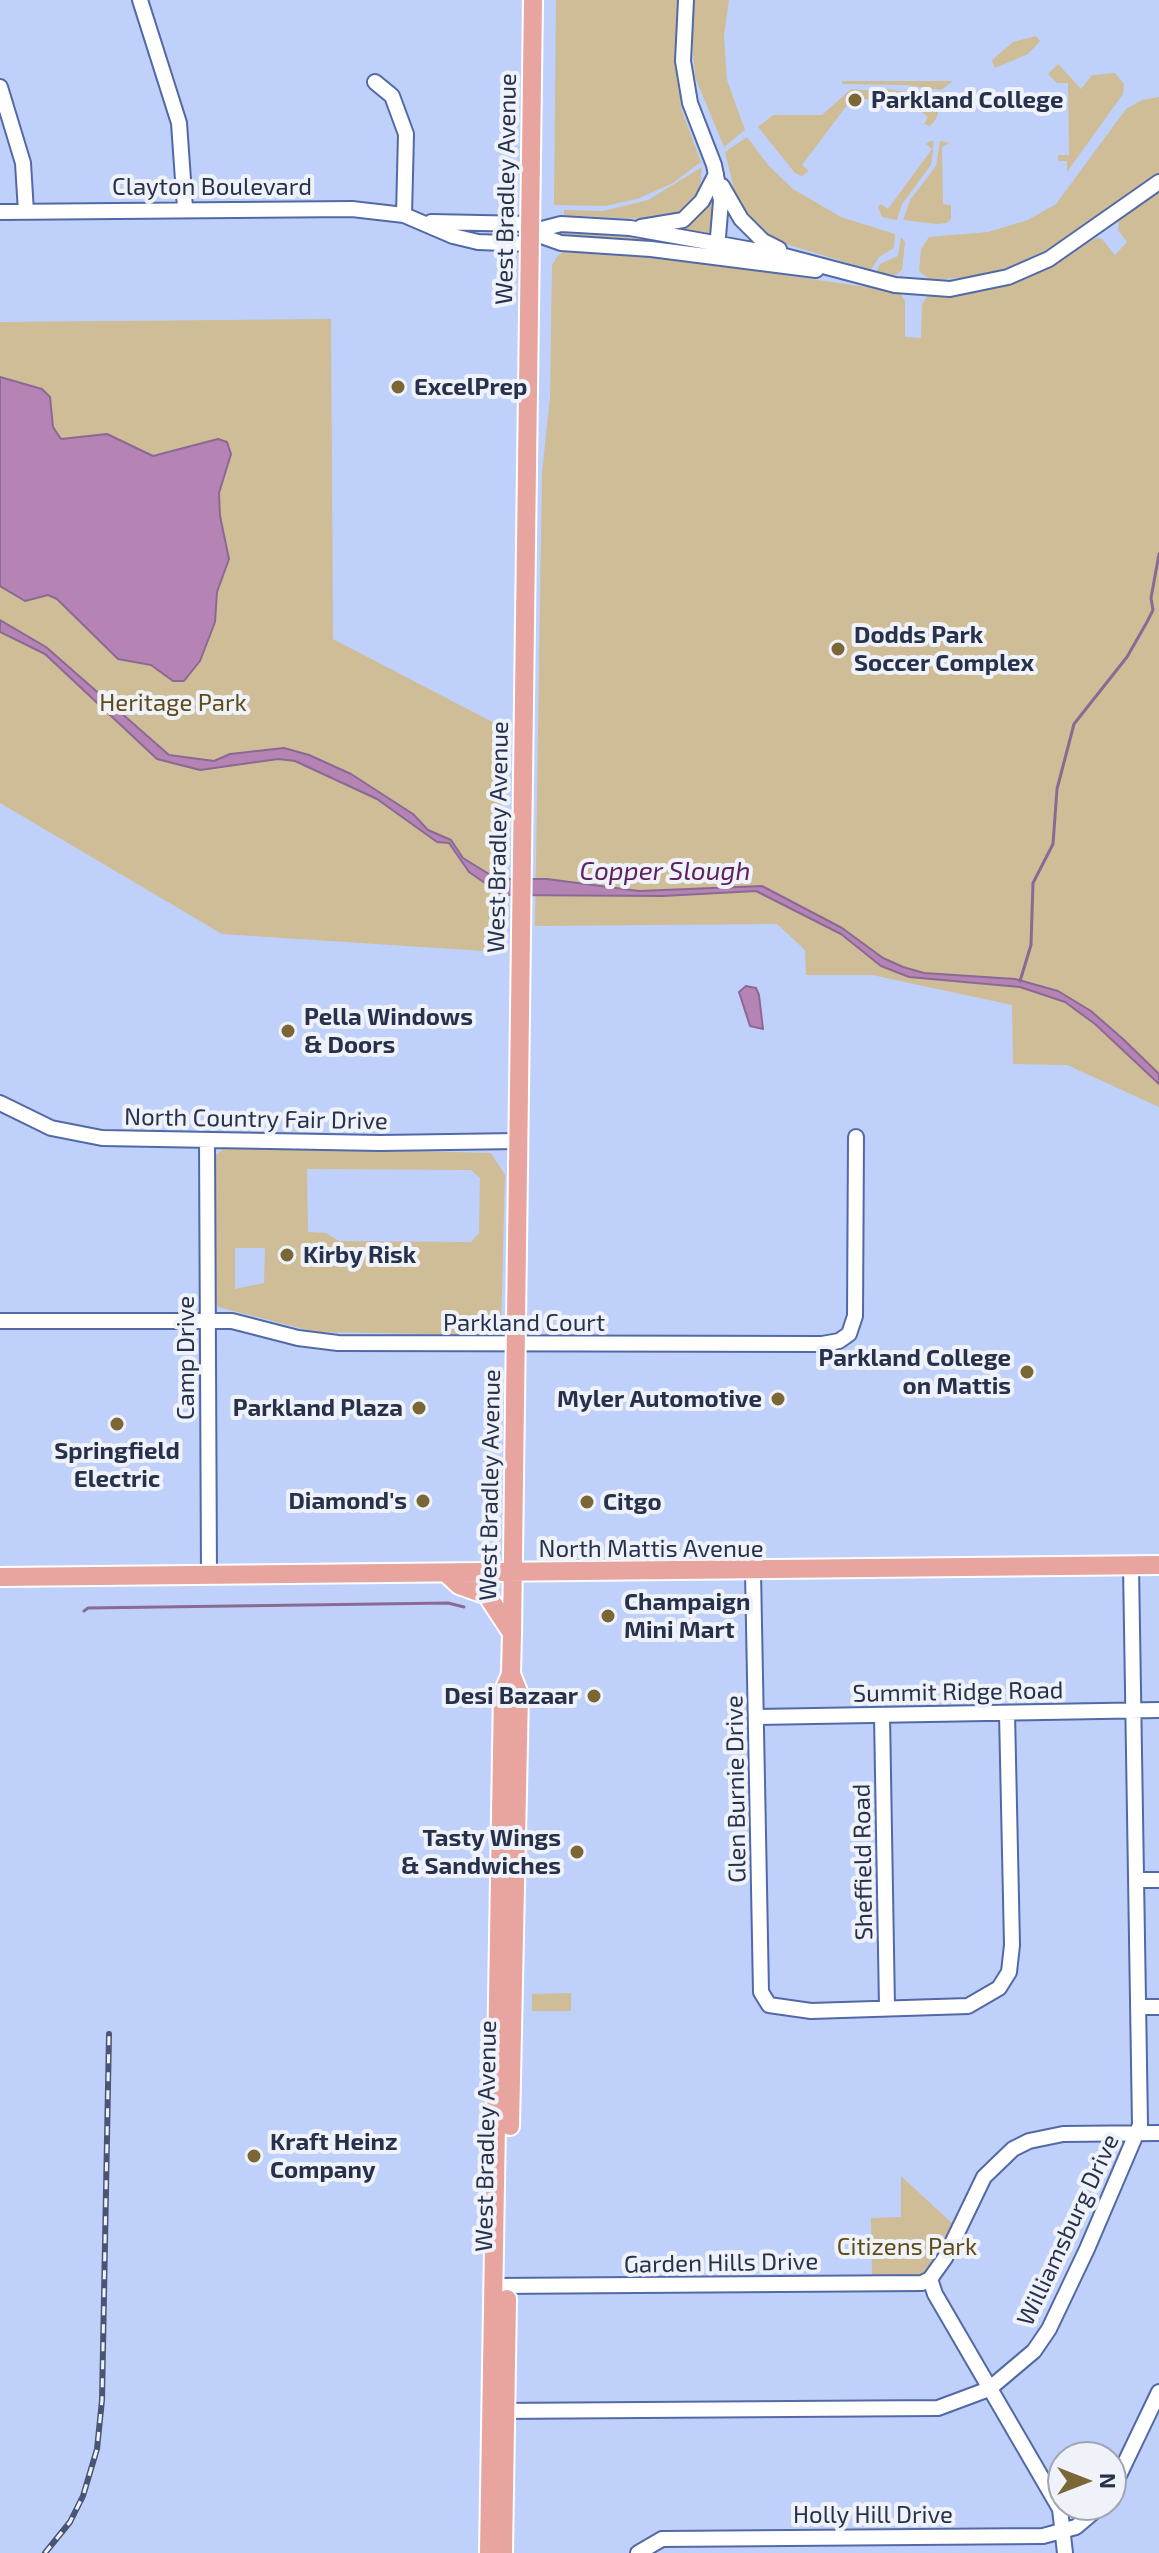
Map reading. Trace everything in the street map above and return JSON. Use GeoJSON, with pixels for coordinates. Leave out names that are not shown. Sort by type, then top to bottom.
{"type":"FeatureCollection","features":[{"type":"Feature","properties":{"kind":"main road","name":"West Bradley Avenue"},"geometry":{"type":"LineString","coordinates":[[503,2553],[499,2411],[503,1693],[511,1674],[512,1633],[533,0]]}},
{"type":"Feature","properties":{"kind":"main road","name":"North Mattis Avenue"},"geometry":{"type":"LineString","coordinates":[[0,1577],[753,1572],[1159,1565]]}},
{"type":"Feature","properties":{"kind":"main road"},"geometry":{"type":"LineString","coordinates":[[446,1573],[459,1585],[487,1595],[512,1633]]}},
{"type":"Feature","properties":{"kind":"main road","name":"West Bradley Avenue"},"geometry":{"type":"LineString","coordinates":[[489,2553],[499,2411]]}},
{"type":"Feature","properties":{"kind":"street"},"geometry":{"type":"LineString","coordinates":[[140,0],[179,123],[185,208]]}},
{"type":"Feature","properties":{"kind":"street"},"geometry":{"type":"LineString","coordinates":[[686,0],[683,35],[685,78],[695,119],[716,174],[741,219],[763,241],[832,271]]}},
{"type":"Feature","properties":{"kind":"street"},"geometry":{"type":"LineString","coordinates":[[375,82],[392,96],[406,134],[404,215]]}},
{"type":"Feature","properties":{"kind":"street"},"geometry":{"type":"LineString","coordinates":[[0,87],[21,152],[26,212]]}},
{"type":"Feature","properties":{"kind":"street"},"geometry":{"type":"LineString","coordinates":[[630,228],[683,220],[702,201],[716,174]]}},
{"type":"Feature","properties":{"kind":"street"},"geometry":{"type":"LineString","coordinates":[[716,174],[721,201],[717,250]]}},
{"type":"Feature","properties":{"kind":"street"},"geometry":{"type":"LineString","coordinates":[[530,233],[561,224],[630,228],[783,268],[832,271],[921,289],[988,283],[1049,259],[1159,182]]}},
{"type":"Feature","properties":{"kind":"street","name":"Clayton Boulevard"},"geometry":{"type":"LineString","coordinates":[[0,212],[185,208],[352,209],[404,215],[453,236],[478,242],[530,233]]}},
{"type":"Feature","properties":{"kind":"street"},"geometry":{"type":"LineString","coordinates":[[530,233],[561,243],[717,250],[804,261]]}},
{"type":"Feature","properties":{"kind":"street","name":"North Country Fair Drive"},"geometry":{"type":"LineString","coordinates":[[0,1103],[33,1120],[75,1134],[102,1138],[518,1141]]}},
{"type":"Feature","properties":{"kind":"street","name":"Parkland Court"},"geometry":{"type":"LineString","coordinates":[[0,1321],[208,1321],[257,1325],[314,1341],[516,1345],[822,1344],[845,1339],[855,1316],[856,1137]]}},
{"type":"Feature","properties":{"kind":"street","name":"Camp Drive"},"geometry":{"type":"LineString","coordinates":[[207,1140],[209,1576]]}},
{"type":"Feature","properties":{"kind":"street","name":"Williamsburg Drive"},"geometry":{"type":"LineString","coordinates":[[499,2411],[914,2410],[955,2403],[989,2389],[1021,2366],[1049,2329],[1137,2133],[1141,2114],[1131,1566]]}},
{"type":"Feature","properties":{"kind":"street","name":"Glen Burnie Drive"},"geometry":{"type":"LineString","coordinates":[[753,1572],[761,1992],[767,2003],[776,2008],[811,2011],[887,2008]]}},
{"type":"Feature","properties":{"kind":"street","name":"Summit Ridge Road"},"geometry":{"type":"LineString","coordinates":[[757,1717],[1159,1710]]}},
{"type":"Feature","properties":{"kind":"street"},"geometry":{"type":"LineString","coordinates":[[887,2008],[968,2006],[989,1997],[1009,1972],[1012,1945],[1007,1713]]}},
{"type":"Feature","properties":{"kind":"street","name":"Sheffield Road"},"geometry":{"type":"LineString","coordinates":[[882,1715],[887,2008]]}},
{"type":"Feature","properties":{"kind":"street"},"geometry":{"type":"LineString","coordinates":[[1136,1880],[1159,1880]]}},
{"type":"Feature","properties":{"kind":"street"},"geometry":{"type":"LineString","coordinates":[[1138,2007],[1159,2007]]}},
{"type":"Feature","properties":{"kind":"street"},"geometry":{"type":"LineString","coordinates":[[1065,2553],[1060,2509],[935,2294],[930,2279],[945,2258],[984,2177],[1005,2155],[1045,2136],[1159,2133]]}},
{"type":"Feature","properties":{"kind":"street","name":"Garden Hills Drive"},"geometry":{"type":"LineString","coordinates":[[501,2286],[922,2283],[930,2279]]}},
{"type":"Feature","properties":{"kind":"street"},"geometry":{"type":"LineString","coordinates":[[1127,2459],[1159,2392]]}},
{"type":"Feature","properties":{"kind":"street","name":"Holly Hill Drive"},"geometry":{"type":"LineString","coordinates":[[638,2553],[662,2539],[1043,2536],[1064,2532],[1085,2521]]}},
{"type":"Feature","properties":{"kind":"green space"},"geometry":{"type":"Polygon","coordinates":[[[556,0],[679,0],[677,55],[681,108],[701,162],[673,183],[637,199],[605,206],[554,205],[556,0]]]}},
{"type":"Feature","properties":{"kind":"green space"},"geometry":{"type":"Polygon","coordinates":[[[694,0],[729,0],[724,36],[727,80],[745,130],[724,147],[695,77],[692,42],[694,0]]]}},
{"type":"Feature","properties":{"kind":"green space"},"geometry":{"type":"Polygon","coordinates":[[[1036,36],[1040,41],[1028,54],[995,68],[992,60],[1013,42],[1036,36]]]}},
{"type":"Feature","properties":{"kind":"green space"},"geometry":{"type":"Polygon","coordinates":[[[1058,64],[1081,89],[1092,75],[1115,73],[1124,84],[1123,94],[1067,172],[1067,161],[1058,161],[1058,155],[1069,155],[1068,83],[1057,83],[1048,74],[1058,64]]]}},
{"type":"Feature","properties":{"kind":"green space"},"geometry":{"type":"Polygon","coordinates":[[[842,81],[953,81],[941,90],[905,85],[842,84],[842,81]]]}},
{"type":"Feature","properties":{"kind":"green space"},"geometry":{"type":"Polygon","coordinates":[[[851,89],[877,91],[872,99],[861,100],[854,96],[802,165],[809,171],[802,176],[795,173],[758,127],[773,115],[822,115],[851,89]]]}},
{"type":"Feature","properties":{"kind":"green space"},"geometry":{"type":"Polygon","coordinates":[[[886,89],[943,97],[936,119],[930,126],[924,124],[928,117],[894,91],[887,99],[877,99],[886,89]]]}},
{"type":"Feature","properties":{"kind":"green space"},"geometry":{"type":"Polygon","coordinates":[[[1159,97],[1159,173],[1063,242],[1008,268],[982,276],[931,280],[919,271],[921,249],[929,237],[988,232],[1028,220],[1056,204],[1126,109],[1142,100],[1159,97]]]}},
{"type":"Feature","properties":{"kind":"green space"},"geometry":{"type":"Polygon","coordinates":[[[747,137],[769,166],[793,189],[841,217],[895,234],[894,248],[879,257],[871,270],[763,237],[737,202],[725,152],[747,137]]]}},
{"type":"Feature","properties":{"kind":"green space"},"geometry":{"type":"Polygon","coordinates":[[[934,141],[931,165],[902,204],[897,220],[882,217],[878,207],[881,204],[888,209],[932,149],[926,144],[934,141]]]}},
{"type":"Feature","properties":{"kind":"green space"},"geometry":{"type":"Polygon","coordinates":[[[940,141],[950,143],[942,147],[943,204],[951,205],[951,219],[947,223],[936,224],[903,220],[910,200],[936,166],[940,141]]]}},
{"type":"Feature","properties":{"kind":"green space"},"geometry":{"type":"Polygon","coordinates":[[[702,167],[699,196],[683,213],[663,220],[564,215],[564,210],[603,211],[648,200],[702,167]]]}},
{"type":"Feature","properties":{"kind":"green space"},"geometry":{"type":"Polygon","coordinates":[[[711,189],[715,203],[712,232],[708,235],[679,232],[678,226],[711,189]]]}},
{"type":"Feature","properties":{"kind":"green space","name":"Dodds Park Soccer Complex"},"geometry":{"type":"Polygon","coordinates":[[[1159,191],[1159,1107],[1067,1065],[1013,1064],[1012,1005],[872,975],[806,975],[805,950],[777,924],[535,926],[542,473],[550,397],[552,265],[557,257],[565,250],[637,254],[900,293],[905,301],[905,337],[921,338],[922,304],[928,295],[1008,282],[1039,271],[1096,238],[1102,239],[1115,255],[1127,242],[1118,230],[1119,220],[1159,191]]]}},
{"type":"Feature","properties":{"kind":"green space"},"geometry":{"type":"Polygon","coordinates":[[[563,233],[665,239],[703,247],[563,238],[563,233]]]}},
{"type":"Feature","properties":{"kind":"green space"},"geometry":{"type":"Polygon","coordinates":[[[901,237],[905,242],[902,270],[896,275],[876,272],[880,264],[898,256],[901,237]]]}},
{"type":"Feature","properties":{"kind":"green space","name":"Heritage Park"},"geometry":{"type":"Polygon","coordinates":[[[331,319],[333,639],[502,727],[499,952],[222,934],[0,803],[0,322],[331,319]]]}},
{"type":"Feature","properties":{"kind":"green space"},"geometry":{"type":"Polygon","coordinates":[[[227,1146],[491,1153],[505,1175],[501,1331],[490,1335],[315,1332],[218,1307],[214,1299],[215,1156],[227,1146]],[[307,1169],[308,1232],[326,1233],[339,1241],[471,1242],[479,1233],[480,1178],[471,1170],[307,1169]],[[235,1248],[235,1289],[264,1283],[265,1248],[235,1248]]]}},
{"type":"Feature","properties":{"kind":"green space"},"geometry":{"type":"Polygon","coordinates":[[[571,1993],[571,2011],[532,2011],[532,1994],[571,1993]]]}},
{"type":"Feature","properties":{"kind":"green space","name":"Citizens Park"},"geometry":{"type":"Polygon","coordinates":[[[901,2176],[953,2224],[929,2271],[918,2277],[872,2277],[871,2218],[901,2217],[901,2176]]]}},
{"type":"Feature","properties":{"kind":"shaded area"},"geometry":{"type":"Polygon","coordinates":[[[0,377],[42,389],[50,397],[53,427],[61,439],[107,434],[153,456],[218,439],[227,442],[231,454],[219,493],[220,516],[229,559],[217,592],[215,622],[200,661],[184,681],[173,681],[151,665],[118,659],[57,599],[48,595],[25,601],[0,586],[0,377]]]}},
{"type":"Feature","properties":{"kind":"shaded area"},"geometry":{"type":"Polygon","coordinates":[[[0,620],[46,647],[169,755],[214,761],[230,754],[284,748],[309,755],[351,774],[413,814],[428,830],[451,840],[463,858],[497,879],[547,879],[639,891],[762,886],[842,928],[883,958],[903,967],[924,973],[1015,979],[1058,991],[1091,1011],[1124,1040],[1159,1074],[1159,1084],[1095,1024],[1065,1002],[1020,987],[909,977],[881,966],[841,934],[756,891],[663,896],[502,895],[469,872],[449,843],[437,842],[377,799],[295,761],[278,759],[200,770],[157,759],[45,654],[0,632],[0,620]]]}},
{"type":"Feature","properties":{"kind":"shaded area"},"geometry":{"type":"Polygon","coordinates":[[[746,986],[756,988],[759,995],[763,1029],[750,1026],[739,992],[746,986]]]}},
{"type":"Feature","properties":{"kind":"waterway"},"geometry":{"type":"LineString","coordinates":[[1020,981],[1031,945],[1033,883],[1053,844],[1057,789],[1074,724],[1127,657],[1147,622],[1153,610],[1151,598],[1159,554]]}},
{"type":"Feature","properties":{"kind":"waterway"},"geometry":{"type":"LineString","coordinates":[[84,1611],[88,1608],[448,1603],[464,1607]]}},
{"type":"Feature","properties":{"kind":"railway"},"geometry":{"type":"LineString","coordinates":[[45,2553],[70,2522],[83,2496],[97,2449],[102,2400],[109,2034]]}},
{"type":"Feature","properties":{"kind":"place","name":"Parkland College"},"geometry":{"type":"Point","coordinates":[855,100]}},
{"type":"Feature","properties":{"kind":"place","name":"ExcelPrep"},"geometry":{"type":"Point","coordinates":[398,387]}},
{"type":"Feature","properties":{"kind":"place","name":"Dodds Park Soccer Complex"},"geometry":{"type":"Point","coordinates":[838,649]}},
{"type":"Feature","properties":{"kind":"place","name":"Pella Windows & Doors"},"geometry":{"type":"Point","coordinates":[288,1031]}},
{"type":"Feature","properties":{"kind":"place","name":"Kirby Risk"},"geometry":{"type":"Point","coordinates":[287,1255]}},
{"type":"Feature","properties":{"kind":"place","name":"Parkland College on Mattis"},"geometry":{"type":"Point","coordinates":[1027,1372]}},
{"type":"Feature","properties":{"kind":"place","name":"Myler Automotive"},"geometry":{"type":"Point","coordinates":[778,1399]}},
{"type":"Feature","properties":{"kind":"place","name":"Parkland Plaza"},"geometry":{"type":"Point","coordinates":[419,1408]}},
{"type":"Feature","properties":{"kind":"place","name":"Springfield Electric"},"geometry":{"type":"Point","coordinates":[117,1424]}},
{"type":"Feature","properties":{"kind":"place","name":"Diamond's"},"geometry":{"type":"Point","coordinates":[423,1501]}},
{"type":"Feature","properties":{"kind":"place","name":"Citgo"},"geometry":{"type":"Point","coordinates":[587,1502]}},
{"type":"Feature","properties":{"kind":"place","name":"Champaign Mini Mart"},"geometry":{"type":"Point","coordinates":[608,1616]}},
{"type":"Feature","properties":{"kind":"place","name":"Desi Bazaar"},"geometry":{"type":"Point","coordinates":[594,1696]}},
{"type":"Feature","properties":{"kind":"place","name":"Tasty Wings & Sandwiches"},"geometry":{"type":"Point","coordinates":[577,1852]}},
{"type":"Feature","properties":{"kind":"place","name":"Kraft Heinz Company"},"geometry":{"type":"Point","coordinates":[254,2156]}},
{"type":"Feature","properties":{"kind":"water label","name":"Copper Slough"},"geometry":{"type":"Point","coordinates":[665,871]}}]}
